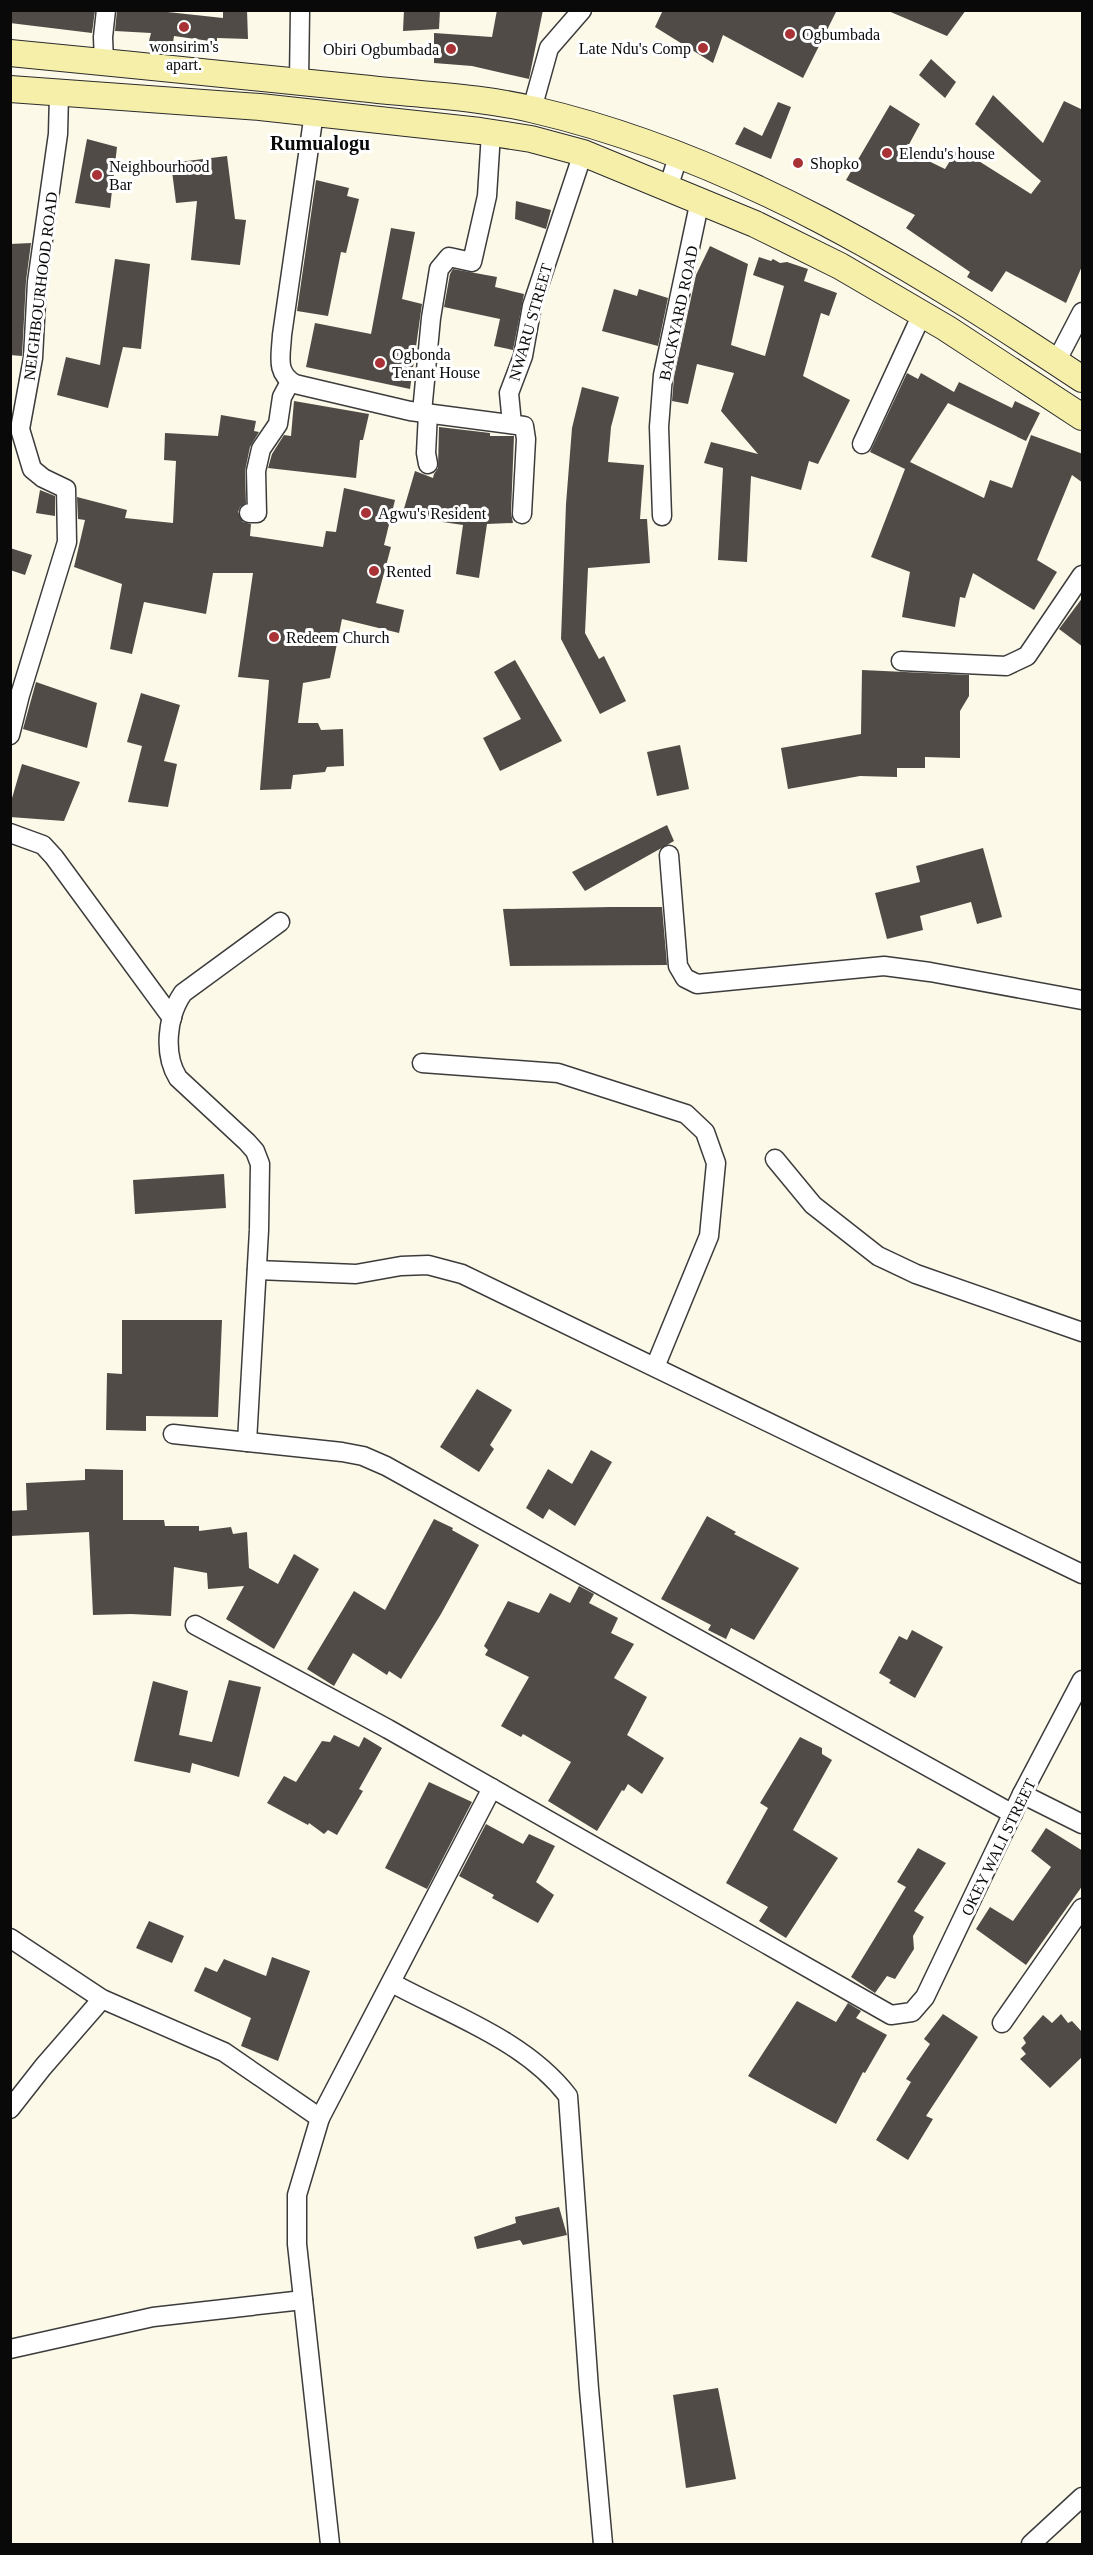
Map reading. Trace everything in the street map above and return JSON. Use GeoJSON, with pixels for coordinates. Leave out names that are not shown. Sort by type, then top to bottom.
{"type":"FeatureCollection","features":[{"type":"Feature","properties":{"kind":"main road"},"geometry":{"type":"LineString","coordinates":[[10,53],[299,81],[532,109],[583,123],[679,154],[771,194],[856,237],[962,299],[1083,379]]}},
{"type":"Feature","properties":{"kind":"main road"},"geometry":{"type":"LineString","coordinates":[[10,89],[314,113],[491,133],[531,139],[583,153],[755,224],[840,266],[922,314],[1083,417]]}},
{"type":"Feature","properties":{"kind":"street"},"geometry":{"type":"LineString","coordinates":[[104,62],[103,37],[106,10]]}},
{"type":"Feature","properties":{"kind":"street"},"geometry":{"type":"LineString","coordinates":[[299,81],[300,10]]}},
{"type":"Feature","properties":{"kind":"street"},"geometry":{"type":"LineString","coordinates":[[532,109],[549,48],[582,10]]}},
{"type":"Feature","properties":{"kind":"street","name":"NEIGHBOURHOOD ROAD"},"geometry":{"type":"LineString","coordinates":[[10,735],[67,542],[66,489],[32,470],[20,429],[33,358],[37,282],[58,134],[59,94]]}},
{"type":"Feature","properties":{"kind":"street"},"geometry":{"type":"LineString","coordinates":[[314,113],[282,335],[281,372],[290,382],[425,413],[524,426],[526,439],[522,514]]}},
{"type":"Feature","properties":{"kind":"street"},"geometry":{"type":"LineString","coordinates":[[428,464],[425,413],[431,318],[440,269],[449,256],[472,262],[487,196],[491,133]]}},
{"type":"Feature","properties":{"kind":"street","name":"NWARU STREET"},"geometry":{"type":"LineString","coordinates":[[512,424],[509,393],[523,356],[532,306],[583,153]]}},
{"type":"Feature","properties":{"kind":"street"},"geometry":{"type":"LineString","coordinates":[[668,188],[679,154]]}},
{"type":"Feature","properties":{"kind":"street","name":"BACKYARD ROAD"},"geometry":{"type":"LineString","coordinates":[[662,516],[659,427],[663,375],[700,200]]}},
{"type":"Feature","properties":{"kind":"street"},"geometry":{"type":"LineString","coordinates":[[1056,362],[1083,312]]}},
{"type":"Feature","properties":{"kind":"street"},"geometry":{"type":"LineString","coordinates":[[861,444],[922,314]]}},
{"type":"Feature","properties":{"kind":"street"},"geometry":{"type":"LineString","coordinates":[[249,513],[256,513],[256,471],[261,449],[278,424],[282,397],[290,382]]}},
{"type":"Feature","properties":{"kind":"street"},"geometry":{"type":"LineString","coordinates":[[901,661],[1006,666],[1027,656],[1083,574]]}},
{"type":"Feature","properties":{"kind":"street"},"geometry":{"type":"LineString","coordinates":[[10,833],[43,845],[54,857],[171,1018]]}},
{"type":"Feature","properties":{"kind":"street"},"geometry":{"type":"LineString","coordinates":[[669,855],[678,966],[685,978],[697,984],[884,966],[930,972],[1083,1000]]}},
{"type":"Feature","properties":{"kind":"street"},"geometry":{"type":"LineString","coordinates":[[247,1442],[257,1270],[260,1164],[255,1151],[247,1142],[178,1078],[171,1068],[169,1054],[171,1018],[183,993],[280,922]]}},
{"type":"Feature","properties":{"kind":"street"},"geometry":{"type":"LineString","coordinates":[[422,1063],[558,1073],[686,1114],[705,1132],[716,1163],[709,1236],[655,1367]]}},
{"type":"Feature","properties":{"kind":"street"},"geometry":{"type":"LineString","coordinates":[[775,1159],[813,1205],[878,1256],[916,1274],[1083,1332]]}},
{"type":"Feature","properties":{"kind":"street"},"geometry":{"type":"LineString","coordinates":[[257,1270],[356,1274],[428,1265],[462,1274],[1083,1574]]}},
{"type":"Feature","properties":{"kind":"street"},"geometry":{"type":"LineString","coordinates":[[174,1434],[342,1452],[363,1456],[387,1466],[1013,1814]]}},
{"type":"Feature","properties":{"kind":"street"},"geometry":{"type":"LineString","coordinates":[[195,1625],[492,1788],[320,2118],[297,2195],[297,2244],[330,2544]]}},
{"type":"Feature","properties":{"kind":"street","name":"OKEY WALI STREET"},"geometry":{"type":"LineString","coordinates":[[492,1788],[891,2015],[912,2012],[925,1997],[1022,1794],[1083,1680]]}},
{"type":"Feature","properties":{"kind":"street"},"geometry":{"type":"LineString","coordinates":[[1022,1794],[1083,1824]]}},
{"type":"Feature","properties":{"kind":"street"},"geometry":{"type":"LineString","coordinates":[[1002,2023],[1083,1908]]}},
{"type":"Feature","properties":{"kind":"street"},"geometry":{"type":"LineString","coordinates":[[10,1938],[102,1999],[224,2052],[320,2118]]}},
{"type":"Feature","properties":{"kind":"street"},"geometry":{"type":"LineString","coordinates":[[392,1983],[500,2040],[554,2079],[568,2096],[589,2388],[603,2544]]}},
{"type":"Feature","properties":{"kind":"street"},"geometry":{"type":"LineString","coordinates":[[10,2109],[102,1999]]}},
{"type":"Feature","properties":{"kind":"street"},"geometry":{"type":"LineString","coordinates":[[10,2349],[153,2317],[303,2300]]}},
{"type":"Feature","properties":{"kind":"street"},"geometry":{"type":"LineString","coordinates":[[1031,2544],[1083,2497]]}},
{"type":"Feature","properties":{"kind":"building"},"geometry":{"type":"Polygon","coordinates":[[[10,10],[95,10],[92,33],[10,23],[10,10]]]}},
{"type":"Feature","properties":{"kind":"building"},"geometry":{"type":"Polygon","coordinates":[[[117,10],[149,10],[223,18],[223,10],[247,10],[248,39],[217,38],[217,42],[174,36],[173,43],[149,41],[151,33],[115,31],[117,10]]]}},
{"type":"Feature","properties":{"kind":"building"},"geometry":{"type":"Polygon","coordinates":[[[404,10],[440,10],[439,29],[403,31],[404,10]]]}},
{"type":"Feature","properties":{"kind":"building"},"geometry":{"type":"Polygon","coordinates":[[[497,10],[543,10],[529,79],[472,66],[434,63],[434,33],[492,37],[497,10]]]}},
{"type":"Feature","properties":{"kind":"building"},"geometry":{"type":"Polygon","coordinates":[[[663,10],[837,10],[803,78],[723,35],[713,63],[655,27],[663,10]]]}},
{"type":"Feature","properties":{"kind":"building"},"geometry":{"type":"Polygon","coordinates":[[[886,10],[966,10],[947,36],[886,10]]]}},
{"type":"Feature","properties":{"kind":"building"},"geometry":{"type":"Polygon","coordinates":[[[931,59],[956,82],[945,98],[919,75],[931,59]]]}},
{"type":"Feature","properties":{"kind":"building"},"geometry":{"type":"Polygon","coordinates":[[[993,95],[1043,143],[1064,101],[1083,110],[1083,264],[1066,303],[1006,271],[992,292],[967,277],[970,272],[906,228],[915,215],[846,180],[890,105],[920,124],[906,150],[945,169],[958,148],[1031,194],[1041,181],[975,124],[993,95]]]}},
{"type":"Feature","properties":{"kind":"building"},"geometry":{"type":"Polygon","coordinates":[[[778,102],[791,107],[771,159],[735,144],[744,127],[762,136],[778,102]]]}},
{"type":"Feature","properties":{"kind":"building","name":"Neighbourhood Bar"},"geometry":{"type":"Polygon","coordinates":[[[87,139],[117,147],[110,208],[75,203],[87,139]]]}},
{"type":"Feature","properties":{"kind":"building"},"geometry":{"type":"Polygon","coordinates":[[[227,156],[235,219],[246,220],[240,265],[191,260],[197,201],[176,203],[171,163],[227,156]]]}},
{"type":"Feature","properties":{"kind":"building"},"geometry":{"type":"Polygon","coordinates":[[[316,180],[349,188],[347,196],[359,199],[346,253],[341,252],[328,316],[297,311],[316,180]]]}},
{"type":"Feature","properties":{"kind":"building"},"geometry":{"type":"Polygon","coordinates":[[[516,201],[551,210],[546,229],[515,219],[516,201]]]}},
{"type":"Feature","properties":{"kind":"building"},"geometry":{"type":"Polygon","coordinates":[[[391,228],[415,232],[402,299],[422,304],[410,389],[306,367],[315,323],[371,334],[391,228]]]}},
{"type":"Feature","properties":{"kind":"building"},"geometry":{"type":"Polygon","coordinates":[[[31,243],[26,281],[22,356],[10,355],[10,244],[31,243]]]}},
{"type":"Feature","properties":{"kind":"building"},"geometry":{"type":"Polygon","coordinates":[[[710,246],[748,264],[731,345],[765,356],[784,286],[753,275],[759,257],[771,261],[773,259],[780,263],[787,262],[808,269],[804,281],[837,293],[829,316],[821,313],[803,376],[850,400],[818,464],[809,461],[801,490],[751,476],[747,562],[718,560],[723,468],[704,463],[711,442],[758,454],[721,411],[734,373],[697,364],[688,404],[672,401],[674,377],[696,275],[710,246]]]}},
{"type":"Feature","properties":{"kind":"building"},"geometry":{"type":"Polygon","coordinates":[[[115,259],[150,264],[141,349],[123,347],[108,408],[57,395],[66,357],[100,365],[115,259]]]}},
{"type":"Feature","properties":{"kind":"building"},"geometry":{"type":"Polygon","coordinates":[[[453,269],[497,277],[495,287],[524,294],[513,350],[494,346],[500,319],[444,307],[453,269]]]}},
{"type":"Feature","properties":{"kind":"building"},"geometry":{"type":"Polygon","coordinates":[[[614,289],[637,296],[639,289],[668,298],[658,346],[602,331],[614,289]]]}},
{"type":"Feature","properties":{"kind":"building"},"geometry":{"type":"Polygon","coordinates":[[[907,373],[918,379],[921,373],[954,392],[959,382],[1012,408],[1015,401],[1040,413],[1026,441],[948,403],[910,462],[984,498],[990,480],[1012,488],[1031,435],[1083,454],[1083,483],[1072,475],[1037,560],[1057,572],[1034,610],[973,573],[965,598],[960,597],[955,627],[902,617],[910,572],[871,557],[905,469],[870,452],[907,373]]]}},
{"type":"Feature","properties":{"kind":"building"},"geometry":{"type":"Polygon","coordinates":[[[582,387],[619,397],[611,427],[608,462],[644,465],[640,519],[647,519],[650,563],[588,568],[585,633],[599,659],[604,656],[626,701],[600,714],[561,639],[566,504],[572,428],[582,387]]]}},
{"type":"Feature","properties":{"kind":"building"},"geometry":{"type":"Polygon","coordinates":[[[294,401],[369,414],[363,440],[360,440],[356,478],[268,468],[272,454],[284,435],[291,436],[294,401]]]}},
{"type":"Feature","properties":{"kind":"building"},"geometry":{"type":"Polygon","coordinates":[[[221,415],[256,421],[254,431],[259,432],[250,447],[245,471],[246,503],[240,507],[238,512],[243,522],[251,524],[250,536],[323,547],[326,531],[336,532],[344,488],[395,500],[384,545],[391,547],[376,603],[404,610],[399,633],[342,619],[330,678],[303,683],[298,723],[318,723],[321,730],[343,729],[344,766],[327,767],[325,772],[293,775],[291,789],[260,790],[269,680],[238,677],[253,573],[213,573],[206,614],[144,602],[132,654],[110,649],[122,584],[74,567],[85,520],[78,519],[77,497],[127,510],[125,518],[173,523],[176,461],[164,460],[165,433],[218,436],[221,415]]]}},
{"type":"Feature","properties":{"kind":"building"},"geometry":{"type":"Polygon","coordinates":[[[439,427],[490,433],[490,436],[514,436],[511,513],[513,523],[487,524],[479,578],[456,574],[463,525],[416,518],[403,512],[415,471],[433,478],[438,468],[439,427]]]}},
{"type":"Feature","properties":{"kind":"building"},"geometry":{"type":"Polygon","coordinates":[[[40,490],[55,496],[55,516],[36,513],[40,490]]]}},
{"type":"Feature","properties":{"kind":"building"},"geometry":{"type":"Polygon","coordinates":[[[10,548],[32,555],[25,575],[10,570],[10,548]]]}},
{"type":"Feature","properties":{"kind":"building"},"geometry":{"type":"Polygon","coordinates":[[[1083,597],[1083,647],[1059,629],[1083,597]]]}},
{"type":"Feature","properties":{"kind":"building"},"geometry":{"type":"Polygon","coordinates":[[[515,660],[562,741],[500,771],[483,738],[521,719],[494,672],[515,660]]]}},
{"type":"Feature","properties":{"kind":"building"},"geometry":{"type":"Polygon","coordinates":[[[862,670],[969,675],[969,696],[960,711],[960,758],[925,757],[925,768],[897,768],[897,777],[860,776],[788,789],[781,748],[861,734],[862,670]]]}},
{"type":"Feature","properties":{"kind":"building"},"geometry":{"type":"Polygon","coordinates":[[[36,682],[97,703],[87,748],[23,729],[36,682]]]}},
{"type":"Feature","properties":{"kind":"building"},"geometry":{"type":"Polygon","coordinates":[[[141,693],[180,705],[164,761],[177,764],[168,807],[128,802],[142,746],[127,742],[141,693]]]}},
{"type":"Feature","properties":{"kind":"building"},"geometry":{"type":"Polygon","coordinates":[[[680,745],[689,789],[657,796],[647,752],[680,745]]]}},
{"type":"Feature","properties":{"kind":"building"},"geometry":{"type":"Polygon","coordinates":[[[22,764],[80,782],[64,821],[10,817],[10,805],[22,764]]]}},
{"type":"Feature","properties":{"kind":"building"},"geometry":{"type":"Polygon","coordinates":[[[667,825],[674,841],[585,891],[572,872],[667,825]]]}},
{"type":"Feature","properties":{"kind":"building"},"geometry":{"type":"Polygon","coordinates":[[[983,848],[1002,917],[977,924],[971,902],[920,916],[923,930],[887,939],[875,893],[920,882],[916,866],[983,848]]]}},
{"type":"Feature","properties":{"kind":"building"},"geometry":{"type":"Polygon","coordinates":[[[662,907],[667,965],[510,966],[503,909],[662,907]]]}},
{"type":"Feature","properties":{"kind":"building"},"geometry":{"type":"Polygon","coordinates":[[[224,1174],[226,1208],[135,1214],[133,1180],[224,1174]]]}},
{"type":"Feature","properties":{"kind":"building"},"geometry":{"type":"Polygon","coordinates":[[[122,1320],[222,1320],[218,1417],[146,1416],[146,1431],[106,1430],[107,1373],[122,1374],[122,1320]]]}},
{"type":"Feature","properties":{"kind":"building"},"geometry":{"type":"Polygon","coordinates":[[[477,1389],[512,1410],[490,1445],[494,1449],[479,1472],[440,1447],[477,1389]]]}},
{"type":"Feature","properties":{"kind":"building"},"geometry":{"type":"Polygon","coordinates":[[[591,1450],[612,1462],[575,1526],[549,1509],[543,1519],[526,1508],[548,1469],[572,1484],[591,1450]]]}},
{"type":"Feature","properties":{"kind":"building"},"geometry":{"type":"Polygon","coordinates":[[[85,1469],[123,1470],[123,1520],[164,1520],[165,1526],[199,1526],[199,1531],[231,1527],[233,1534],[247,1532],[249,1568],[278,1584],[294,1554],[319,1569],[274,1649],[226,1619],[244,1586],[208,1589],[207,1573],[174,1567],[171,1616],[93,1615],[89,1532],[10,1536],[10,1511],[27,1510],[26,1483],[85,1480],[85,1469]]]}},
{"type":"Feature","properties":{"kind":"building"},"geometry":{"type":"Polygon","coordinates":[[[707,1516],[736,1532],[734,1534],[799,1568],[754,1640],[731,1628],[726,1639],[708,1630],[711,1625],[661,1599],[707,1516]]]}},
{"type":"Feature","properties":{"kind":"building"},"geometry":{"type":"Polygon","coordinates":[[[434,1519],[479,1545],[441,1614],[401,1679],[389,1671],[387,1675],[353,1653],[334,1686],[307,1669],[354,1591],[385,1610],[434,1519]]]}},
{"type":"Feature","properties":{"kind":"building"},"geometry":{"type":"Polygon","coordinates":[[[579,1586],[594,1594],[589,1603],[618,1618],[611,1633],[634,1644],[614,1678],[647,1697],[627,1735],[664,1758],[642,1794],[628,1784],[624,1791],[622,1790],[597,1831],[548,1801],[571,1762],[523,1734],[521,1737],[501,1726],[529,1677],[485,1655],[488,1650],[484,1646],[508,1601],[539,1613],[550,1593],[570,1603],[579,1586]]]}},
{"type":"Feature","properties":{"kind":"building"},"geometry":{"type":"Polygon","coordinates":[[[912,1630],[943,1647],[915,1698],[889,1683],[891,1680],[879,1673],[899,1636],[907,1640],[912,1630]]]}},
{"type":"Feature","properties":{"kind":"building"},"geometry":{"type":"Polygon","coordinates":[[[229,1680],[261,1687],[239,1777],[192,1763],[190,1773],[134,1761],[153,1681],[188,1691],[179,1735],[212,1742],[229,1680]]]}},
{"type":"Feature","properties":{"kind":"building"},"geometry":{"type":"Polygon","coordinates":[[[334,1735],[359,1747],[364,1737],[382,1748],[359,1789],[363,1791],[337,1835],[328,1830],[324,1834],[309,1823],[308,1825],[267,1803],[284,1776],[296,1782],[322,1741],[330,1742],[334,1735]]]}},
{"type":"Feature","properties":{"kind":"building"},"geometry":{"type":"Polygon","coordinates":[[[800,1737],[822,1748],[822,1754],[832,1760],[793,1830],[838,1858],[786,1938],[759,1921],[768,1907],[726,1883],[768,1808],[760,1803],[800,1737]]]}},
{"type":"Feature","properties":{"kind":"building"},"geometry":{"type":"Polygon","coordinates":[[[429,1782],[472,1802],[427,1889],[385,1868],[429,1782]]]}},
{"type":"Feature","properties":{"kind":"building"},"geometry":{"type":"Polygon","coordinates":[[[486,1824],[523,1844],[529,1834],[555,1846],[536,1882],[554,1895],[538,1923],[492,1898],[494,1895],[459,1876],[486,1824]]]}},
{"type":"Feature","properties":{"kind":"building"},"geometry":{"type":"Polygon","coordinates":[[[1046,1828],[1083,1851],[1083,1885],[1026,1965],[976,1929],[990,1907],[1013,1921],[1051,1867],[1031,1851],[1046,1828]]]}},
{"type":"Feature","properties":{"kind":"building"},"geometry":{"type":"Polygon","coordinates":[[[918,1848],[946,1863],[914,1911],[924,1917],[913,1936],[914,1949],[895,1979],[887,1976],[875,1993],[851,1977],[906,1887],[897,1882],[918,1848]]]}},
{"type":"Feature","properties":{"kind":"building"},"geometry":{"type":"Polygon","coordinates":[[[149,1921],[184,1936],[172,1963],[136,1948],[149,1921]]]}},
{"type":"Feature","properties":{"kind":"building"},"geometry":{"type":"Polygon","coordinates":[[[272,1957],[310,1971],[278,2061],[241,2046],[251,2018],[194,1991],[205,1967],[217,1972],[224,1959],[266,1976],[272,1957]]]}},
{"type":"Feature","properties":{"kind":"building"},"geometry":{"type":"Polygon","coordinates":[[[797,2001],[836,2022],[848,2003],[861,2011],[856,2018],[887,2035],[865,2073],[863,2072],[836,2124],[748,2076],[797,2001]]]}},
{"type":"Feature","properties":{"kind":"building"},"geometry":{"type":"Polygon","coordinates":[[[943,2014],[978,2037],[926,2116],[933,2119],[908,2160],[876,2140],[911,2082],[906,2079],[930,2044],[924,2039],[943,2014]]]}},
{"type":"Feature","properties":{"kind":"building"},"geometry":{"type":"Polygon","coordinates":[[[1061,2014],[1068,2023],[1072,2021],[1083,2033],[1083,2056],[1050,2088],[1020,2059],[1026,2054],[1021,2048],[1026,2043],[1023,2038],[1043,2015],[1052,2023],[1061,2014]]]}},
{"type":"Feature","properties":{"kind":"building"},"geometry":{"type":"Polygon","coordinates":[[[559,2207],[567,2235],[523,2245],[520,2240],[477,2249],[474,2237],[516,2223],[515,2217],[559,2207]]]}},
{"type":"Feature","properties":{"kind":"building"},"geometry":{"type":"Polygon","coordinates":[[[718,2388],[736,2479],[686,2488],[673,2395],[718,2388]]]}},
{"type":"Feature","properties":{"kind":"place","name":"wonsirim's apart."},"geometry":{"type":"Point","coordinates":[184,27]}},
{"type":"Feature","properties":{"kind":"place","name":"Ogbumbada"},"geometry":{"type":"Point","coordinates":[790,34]}},
{"type":"Feature","properties":{"kind":"place","name":"Late Ndu's Comp"},"geometry":{"type":"Point","coordinates":[703,48]}},
{"type":"Feature","properties":{"kind":"place","name":"Obiri Ogbumbada"},"geometry":{"type":"Point","coordinates":[451,49]}},
{"type":"Feature","properties":{"kind":"place","name":"Elendu's house"},"geometry":{"type":"Point","coordinates":[887,153]}},
{"type":"Feature","properties":{"kind":"place","name":"Shopko"},"geometry":{"type":"Point","coordinates":[798,163]}},
{"type":"Feature","properties":{"kind":"place","name":"Neighbourhood Bar"},"geometry":{"type":"Point","coordinates":[97,175]}},
{"type":"Feature","properties":{"kind":"place","name":"Ogbonda Tenant House"},"geometry":{"type":"Point","coordinates":[380,363]}},
{"type":"Feature","properties":{"kind":"place","name":"Agwu's Resident"},"geometry":{"type":"Point","coordinates":[366,513]}},
{"type":"Feature","properties":{"kind":"place","name":"Rented"},"geometry":{"type":"Point","coordinates":[374,571]}},
{"type":"Feature","properties":{"kind":"place","name":"Redeem Church"},"geometry":{"type":"Point","coordinates":[274,637]}},
{"type":"Feature","properties":{"kind":"district","name":"Rumualogu"},"geometry":{"type":"Point","coordinates":[320,143]}}]}
